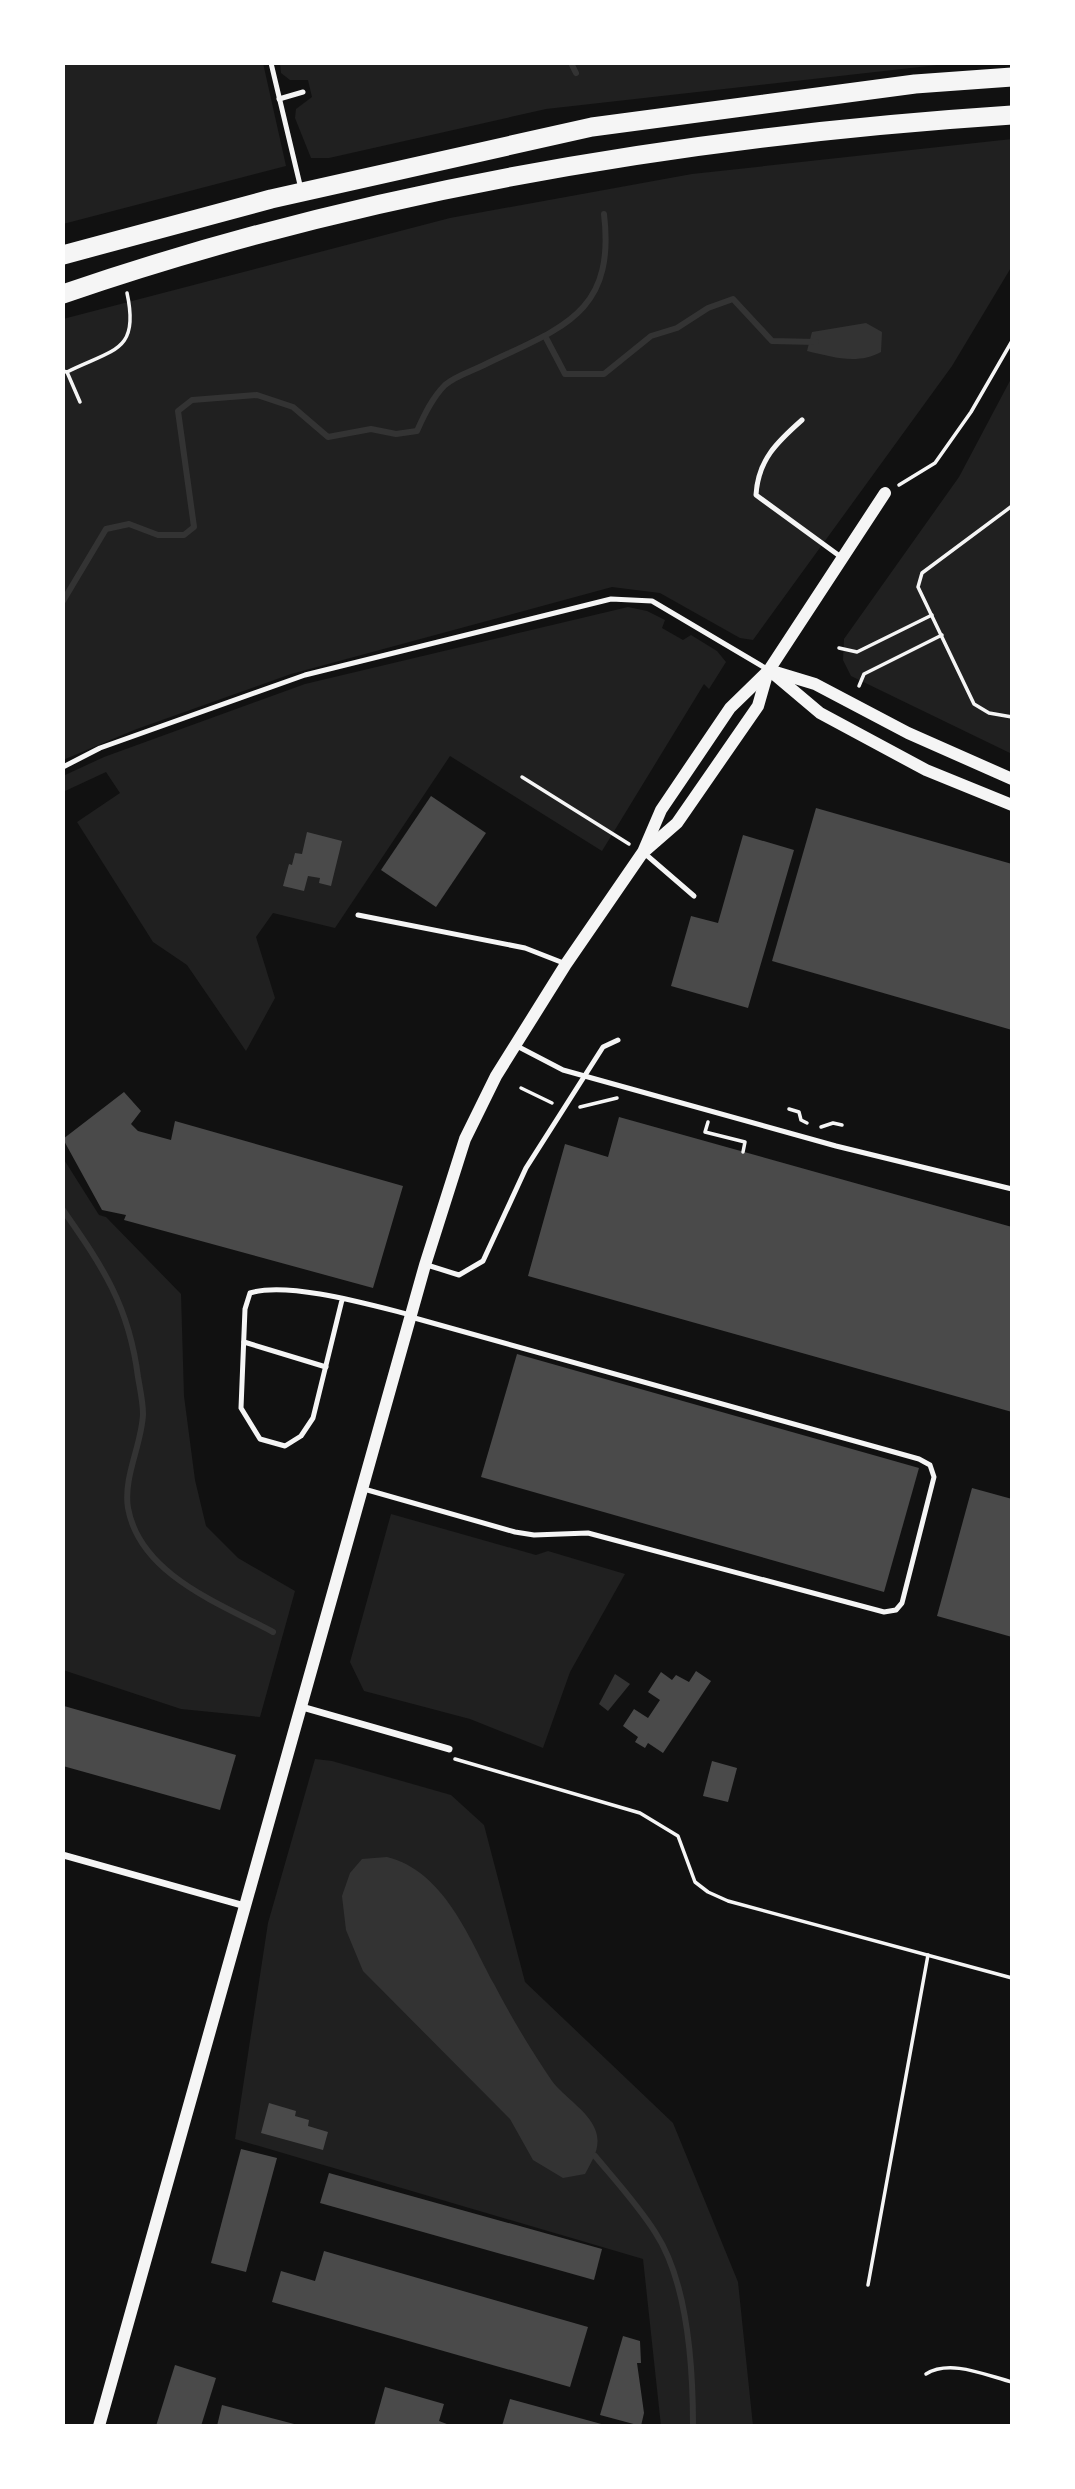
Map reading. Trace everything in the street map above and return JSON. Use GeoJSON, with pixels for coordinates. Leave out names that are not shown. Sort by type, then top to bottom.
{"type":"FeatureCollection","features":[{"type":"Feature","properties":{"kind":"highway"},"geometry":{"type":"LineString","coordinates":[[63,254],[302,192],[592,127],[915,84],[1012,78]]}},
{"type":"Feature","properties":{"kind":"highway"},"geometry":{"type":"LineString","coordinates":[[63,294],[123,273],[340,212],[637,155],[825,129],[1012,114]]}},
{"type":"Feature","properties":{"kind":"street"},"geometry":{"type":"LineString","coordinates":[[99,2426],[425,1265],[465,1139],[480,1105],[515,1044],[643,852],[661,810],[730,708],[769,670],[885,493]]}},
{"type":"Feature","properties":{"kind":"street"},"geometry":{"type":"LineString","coordinates":[[769,670],[815,684],[908,733],[1012,779]]}},
{"type":"Feature","properties":{"kind":"street"},"geometry":{"type":"LineString","coordinates":[[769,670],[804,702],[831,719],[926,770],[1012,805]]}},
{"type":"Feature","properties":{"kind":"street"},"geometry":{"type":"LineString","coordinates":[[643,852],[677,823],[758,706],[769,670]]}},
{"type":"Feature","properties":{"kind":"street"},"geometry":{"type":"LineString","coordinates":[[302,1707],[449,1749]]}},
{"type":"Feature","properties":{"kind":"street"},"geometry":{"type":"LineString","coordinates":[[63,1854],[245,1906]]}},
{"type":"Feature","properties":{"kind":"lane"},"geometry":{"type":"LineString","coordinates":[[271,63],[302,192]]}},
{"type":"Feature","properties":{"kind":"lane"},"geometry":{"type":"LineString","coordinates":[[279,99],[303,92]]}},
{"type":"Feature","properties":{"kind":"lane"},"geometry":{"type":"LineString","coordinates":[[802,420],[773,446],[757,475],[756,495],[842,558]]}},
{"type":"Feature","properties":{"kind":"lane"},"geometry":{"type":"LineString","coordinates":[[63,767],[100,748],[305,675],[611,599],[652,601],[769,670]]}},
{"type":"Feature","properties":{"kind":"lane"},"geometry":{"type":"LineString","coordinates":[[643,852],[694,896]]}},
{"type":"Feature","properties":{"kind":"lane"},"geometry":{"type":"LineString","coordinates":[[358,915],[525,948],[566,964]]}},
{"type":"Feature","properties":{"kind":"lane"},"geometry":{"type":"LineString","coordinates":[[425,1265],[459,1275],[483,1261],[526,1168],[603,1047],[618,1040]]}},
{"type":"Feature","properties":{"kind":"lane"},"geometry":{"type":"LineString","coordinates":[[515,1044],[564,1070],[584,1076],[836,1146],[1012,1189]]}},
{"type":"Feature","properties":{"kind":"lane"},"geometry":{"type":"LineString","coordinates":[[342,1300],[313,1418],[301,1436],[285,1446],[260,1439],[241,1408],[245,1309],[250,1293],[268,1287],[342,1300],[411,1316],[587,1364],[919,1459],[930,1465],[934,1477],[902,1602],[896,1610],[884,1612],[588,1533],[534,1535],[364,1489]]}},
{"type":"Feature","properties":{"kind":"lane"},"geometry":{"type":"LineString","coordinates":[[244,1342],[326,1367]]}},
{"type":"Feature","properties":{"kind":"path"},"geometry":{"type":"LineString","coordinates":[[80,402],[65,371],[124,343],[132,329],[123,273]]}},
{"type":"Feature","properties":{"kind":"path"},"geometry":{"type":"LineString","coordinates":[[885,493],[935,463],[971,412],[1012,341]]}},
{"type":"Feature","properties":{"kind":"path"},"geometry":{"type":"LineString","coordinates":[[1012,506],[922,573],[918,587],[975,704],[989,713],[1012,717]]}},
{"type":"Feature","properties":{"kind":"path"},"geometry":{"type":"LineString","coordinates":[[839,648],[857,652],[932,615]]}},
{"type":"Feature","properties":{"kind":"path"},"geometry":{"type":"LineString","coordinates":[[859,686],[864,674],[942,635]]}},
{"type":"Feature","properties":{"kind":"path"},"geometry":{"type":"LineString","coordinates":[[522,777],[643,852]]}},
{"type":"Feature","properties":{"kind":"path"},"geometry":{"type":"LineString","coordinates":[[521,1088],[552,1103]]}},
{"type":"Feature","properties":{"kind":"path"},"geometry":{"type":"LineString","coordinates":[[575,1108],[621,1097]]}},
{"type":"Feature","properties":{"kind":"path"},"geometry":{"type":"LineString","coordinates":[[789,1109],[799,1112],[805,1122],[822,1127],[832,1122],[842,1125]]}},
{"type":"Feature","properties":{"kind":"path"},"geometry":{"type":"LineString","coordinates":[[709,1118],[705,1132],[746,1142],[743,1152]]}},
{"type":"Feature","properties":{"kind":"path"},"geometry":{"type":"LineString","coordinates":[[449,1749],[453,1759],[640,1813],[665,1826],[678,1836],[695,1882],[718,1897],[1012,1978]]}},
{"type":"Feature","properties":{"kind":"path"},"geometry":{"type":"LineString","coordinates":[[868,2285],[928,1955]]}},
{"type":"Feature","properties":{"kind":"path"},"geometry":{"type":"LineString","coordinates":[[926,2374],[937,2367],[949,2367],[1012,2382]]}},
{"type":"Feature","properties":{"kind":"shaded area"},"geometry":{"type":"Polygon","coordinates":[[[63,63],[263,63],[286,166],[63,224],[63,63]]]}},
{"type":"Feature","properties":{"kind":"shaded area"},"geometry":{"type":"Polygon","coordinates":[[[280,63],[955,63],[546,109],[329,158],[311,158],[295,118],[296,109],[312,97],[308,80],[290,80],[281,73],[280,63]]]}},
{"type":"Feature","properties":{"kind":"shaded area"},"geometry":{"type":"Polygon","coordinates":[[[1012,139],[1012,266],[952,366],[753,640],[740,638],[660,593],[612,587],[291,674],[134,730],[63,760],[63,319],[450,218],[692,174],[1012,139]]]}},
{"type":"Feature","properties":{"kind":"shaded area"},"geometry":{"type":"Polygon","coordinates":[[[866,323],[882,332],[881,352],[854,359],[807,351],[812,332],[866,323]]]}},
{"type":"Feature","properties":{"kind":"shaded area"},"geometry":{"type":"Polygon","coordinates":[[[1012,377],[1012,754],[851,676],[843,660],[844,639],[959,477],[1012,377]]]}},
{"type":"Feature","properties":{"kind":"shaded area"},"geometry":{"type":"Polygon","coordinates":[[[628,607],[647,611],[665,620],[662,628],[683,640],[691,635],[717,651],[726,662],[709,689],[704,684],[602,851],[450,756],[335,928],[273,913],[256,937],[275,998],[246,1051],[187,965],[153,942],[77,822],[120,793],[106,772],[63,792],[63,776],[104,757],[305,684],[628,607]]]}},
{"type":"Feature","properties":{"kind":"shaded area"},"geometry":{"type":"Polygon","coordinates":[[[63,1158],[99,1215],[106,1217],[181,1294],[184,1396],[195,1480],[206,1526],[238,1558],[295,1591],[260,1717],[181,1709],[63,1670],[63,1158]]]}},
{"type":"Feature","properties":{"kind":"shaded area"},"geometry":{"type":"Polygon","coordinates":[[[391,1514],[536,1555],[548,1551],[625,1574],[570,1672],[543,1748],[470,1719],[364,1691],[350,1662],[391,1514]]]}},
{"type":"Feature","properties":{"kind":"shaded area"},"geometry":{"type":"Polygon","coordinates":[[[615,1674],[630,1684],[608,1711],[599,1704],[615,1674]]]}},
{"type":"Feature","properties":{"kind":"shaded area"},"geometry":{"type":"Polygon","coordinates":[[[315,1759],[332,1761],[451,1795],[484,1825],[525,1982],[673,2123],[738,2282],[753,2426],[661,2426],[643,2259],[235,2139],[268,1923],[315,1759]]]}},
{"type":"Feature","properties":{"kind":"shaded area"},"geometry":{"type":"Polygon","coordinates":[[[387,1857],[424,1876],[439,1891],[464,1927],[507,2009],[544,2069],[557,2087],[592,2122],[598,2141],[594,2158],[585,2174],[563,2178],[533,2160],[510,2119],[363,1971],[346,1930],[342,1896],[350,1873],[362,1859],[387,1857]]]}},
{"type":"Feature","properties":{"kind":"building"},"geometry":{"type":"Polygon","coordinates":[[[431,796],[486,833],[436,907],[381,870],[431,796]]]}},
{"type":"Feature","properties":{"kind":"building"},"geometry":{"type":"Polygon","coordinates":[[[816,808],[1012,864],[1012,1030],[772,961],[816,808]]]}},
{"type":"Feature","properties":{"kind":"building"},"geometry":{"type":"Polygon","coordinates":[[[307,832],[342,841],[331,886],[319,883],[320,878],[308,876],[304,891],[283,886],[295,853],[302,854],[307,832]]]}},
{"type":"Feature","properties":{"kind":"building"},"geometry":{"type":"Polygon","coordinates":[[[743,835],[794,850],[748,1008],[671,986],[691,916],[718,923],[743,835]]]}},
{"type":"Feature","properties":{"kind":"building"},"geometry":{"type":"Polygon","coordinates":[[[124,1092],[141,1111],[131,1124],[138,1131],[171,1140],[175,1121],[403,1186],[373,1288],[124,1220],[126,1215],[102,1210],[63,1139],[124,1092]]]}},
{"type":"Feature","properties":{"kind":"building"},"geometry":{"type":"Polygon","coordinates":[[[619,1117],[1012,1227],[1012,1412],[528,1276],[565,1144],[608,1157],[619,1117]]]}},
{"type":"Feature","properties":{"kind":"building"},"geometry":{"type":"Polygon","coordinates":[[[517,1354],[919,1468],[884,1592],[481,1477],[517,1354]]]}},
{"type":"Feature","properties":{"kind":"building"},"geometry":{"type":"Polygon","coordinates":[[[972,1488],[1012,1499],[1012,1637],[937,1616],[972,1488]]]}},
{"type":"Feature","properties":{"kind":"building"},"geometry":{"type":"Polygon","coordinates":[[[696,1671],[711,1681],[663,1753],[648,1743],[645,1748],[635,1742],[638,1737],[623,1726],[634,1709],[648,1718],[660,1700],[648,1692],[661,1672],[672,1680],[676,1675],[689,1682],[696,1671]]]}},
{"type":"Feature","properties":{"kind":"building"},"geometry":{"type":"Polygon","coordinates":[[[64,1706],[236,1755],[220,1810],[63,1766],[64,1706]]]}},
{"type":"Feature","properties":{"kind":"building"},"geometry":{"type":"Polygon","coordinates":[[[712,1761],[737,1768],[728,1802],[703,1796],[712,1761]]]}},
{"type":"Feature","properties":{"kind":"building"},"geometry":{"type":"Polygon","coordinates":[[[269,2103],[296,2111],[295,2116],[309,2120],[308,2126],[328,2132],[323,2150],[261,2133],[269,2103]]]}},
{"type":"Feature","properties":{"kind":"building"},"geometry":{"type":"Polygon","coordinates":[[[241,2149],[277,2158],[246,2272],[211,2263],[241,2149]]]}},
{"type":"Feature","properties":{"kind":"building"},"geometry":{"type":"Polygon","coordinates":[[[329,2173],[602,2249],[594,2280],[320,2203],[329,2173]]]}},
{"type":"Feature","properties":{"kind":"building"},"geometry":{"type":"Polygon","coordinates":[[[324,2251],[588,2327],[570,2387],[272,2302],[281,2271],[315,2281],[324,2251]]]}},
{"type":"Feature","properties":{"kind":"building"},"geometry":{"type":"Polygon","coordinates":[[[623,2336],[640,2341],[641,2363],[637,2363],[644,2413],[641,2426],[600,2415],[623,2336]]]}},
{"type":"Feature","properties":{"kind":"building"},"geometry":{"type":"Polygon","coordinates":[[[175,2365],[216,2378],[201,2426],[156,2426],[175,2365]]]}},
{"type":"Feature","properties":{"kind":"building"},"geometry":{"type":"Polygon","coordinates":[[[385,2387],[444,2404],[439,2421],[452,2426],[374,2426],[385,2387]]]}},
{"type":"Feature","properties":{"kind":"building"},"geometry":{"type":"Polygon","coordinates":[[[510,2399],[605,2425],[605,2426],[502,2426],[510,2399]]]}},
{"type":"Feature","properties":{"kind":"building"},"geometry":{"type":"Polygon","coordinates":[[[222,2405],[298,2425],[217,2426],[222,2405]]]}},
{"type":"Feature","properties":{"kind":"waterway"},"geometry":{"type":"LineString","coordinates":[[571,63],[576,73]]}},
{"type":"Feature","properties":{"kind":"waterway"},"geometry":{"type":"LineString","coordinates":[[63,601],[106,529],[129,524],[158,535],[184,535],[194,527],[178,411],[192,400],[257,395],[293,407],[328,437],[371,429],[396,434],[417,431],[432,401],[449,382],[537,340],[559,328],[577,313],[591,296],[601,275],[605,248],[604,214]]}},
{"type":"Feature","properties":{"kind":"waterway"},"geometry":{"type":"LineString","coordinates":[[545,336],[565,374],[604,374],[651,336],[677,328],[708,308],[733,299],[772,341],[816,342]]}},
{"type":"Feature","properties":{"kind":"waterway"},"geometry":{"type":"LineString","coordinates":[[63,1210],[112,1288],[134,1352],[143,1414],[127,1496],[136,1531],[148,1552],[186,1585],[273,1632]]}},
{"type":"Feature","properties":{"kind":"waterway"},"geometry":{"type":"LineString","coordinates":[[595,2156],[655,2232],[675,2275],[690,2352],[693,2426]]}}]}
